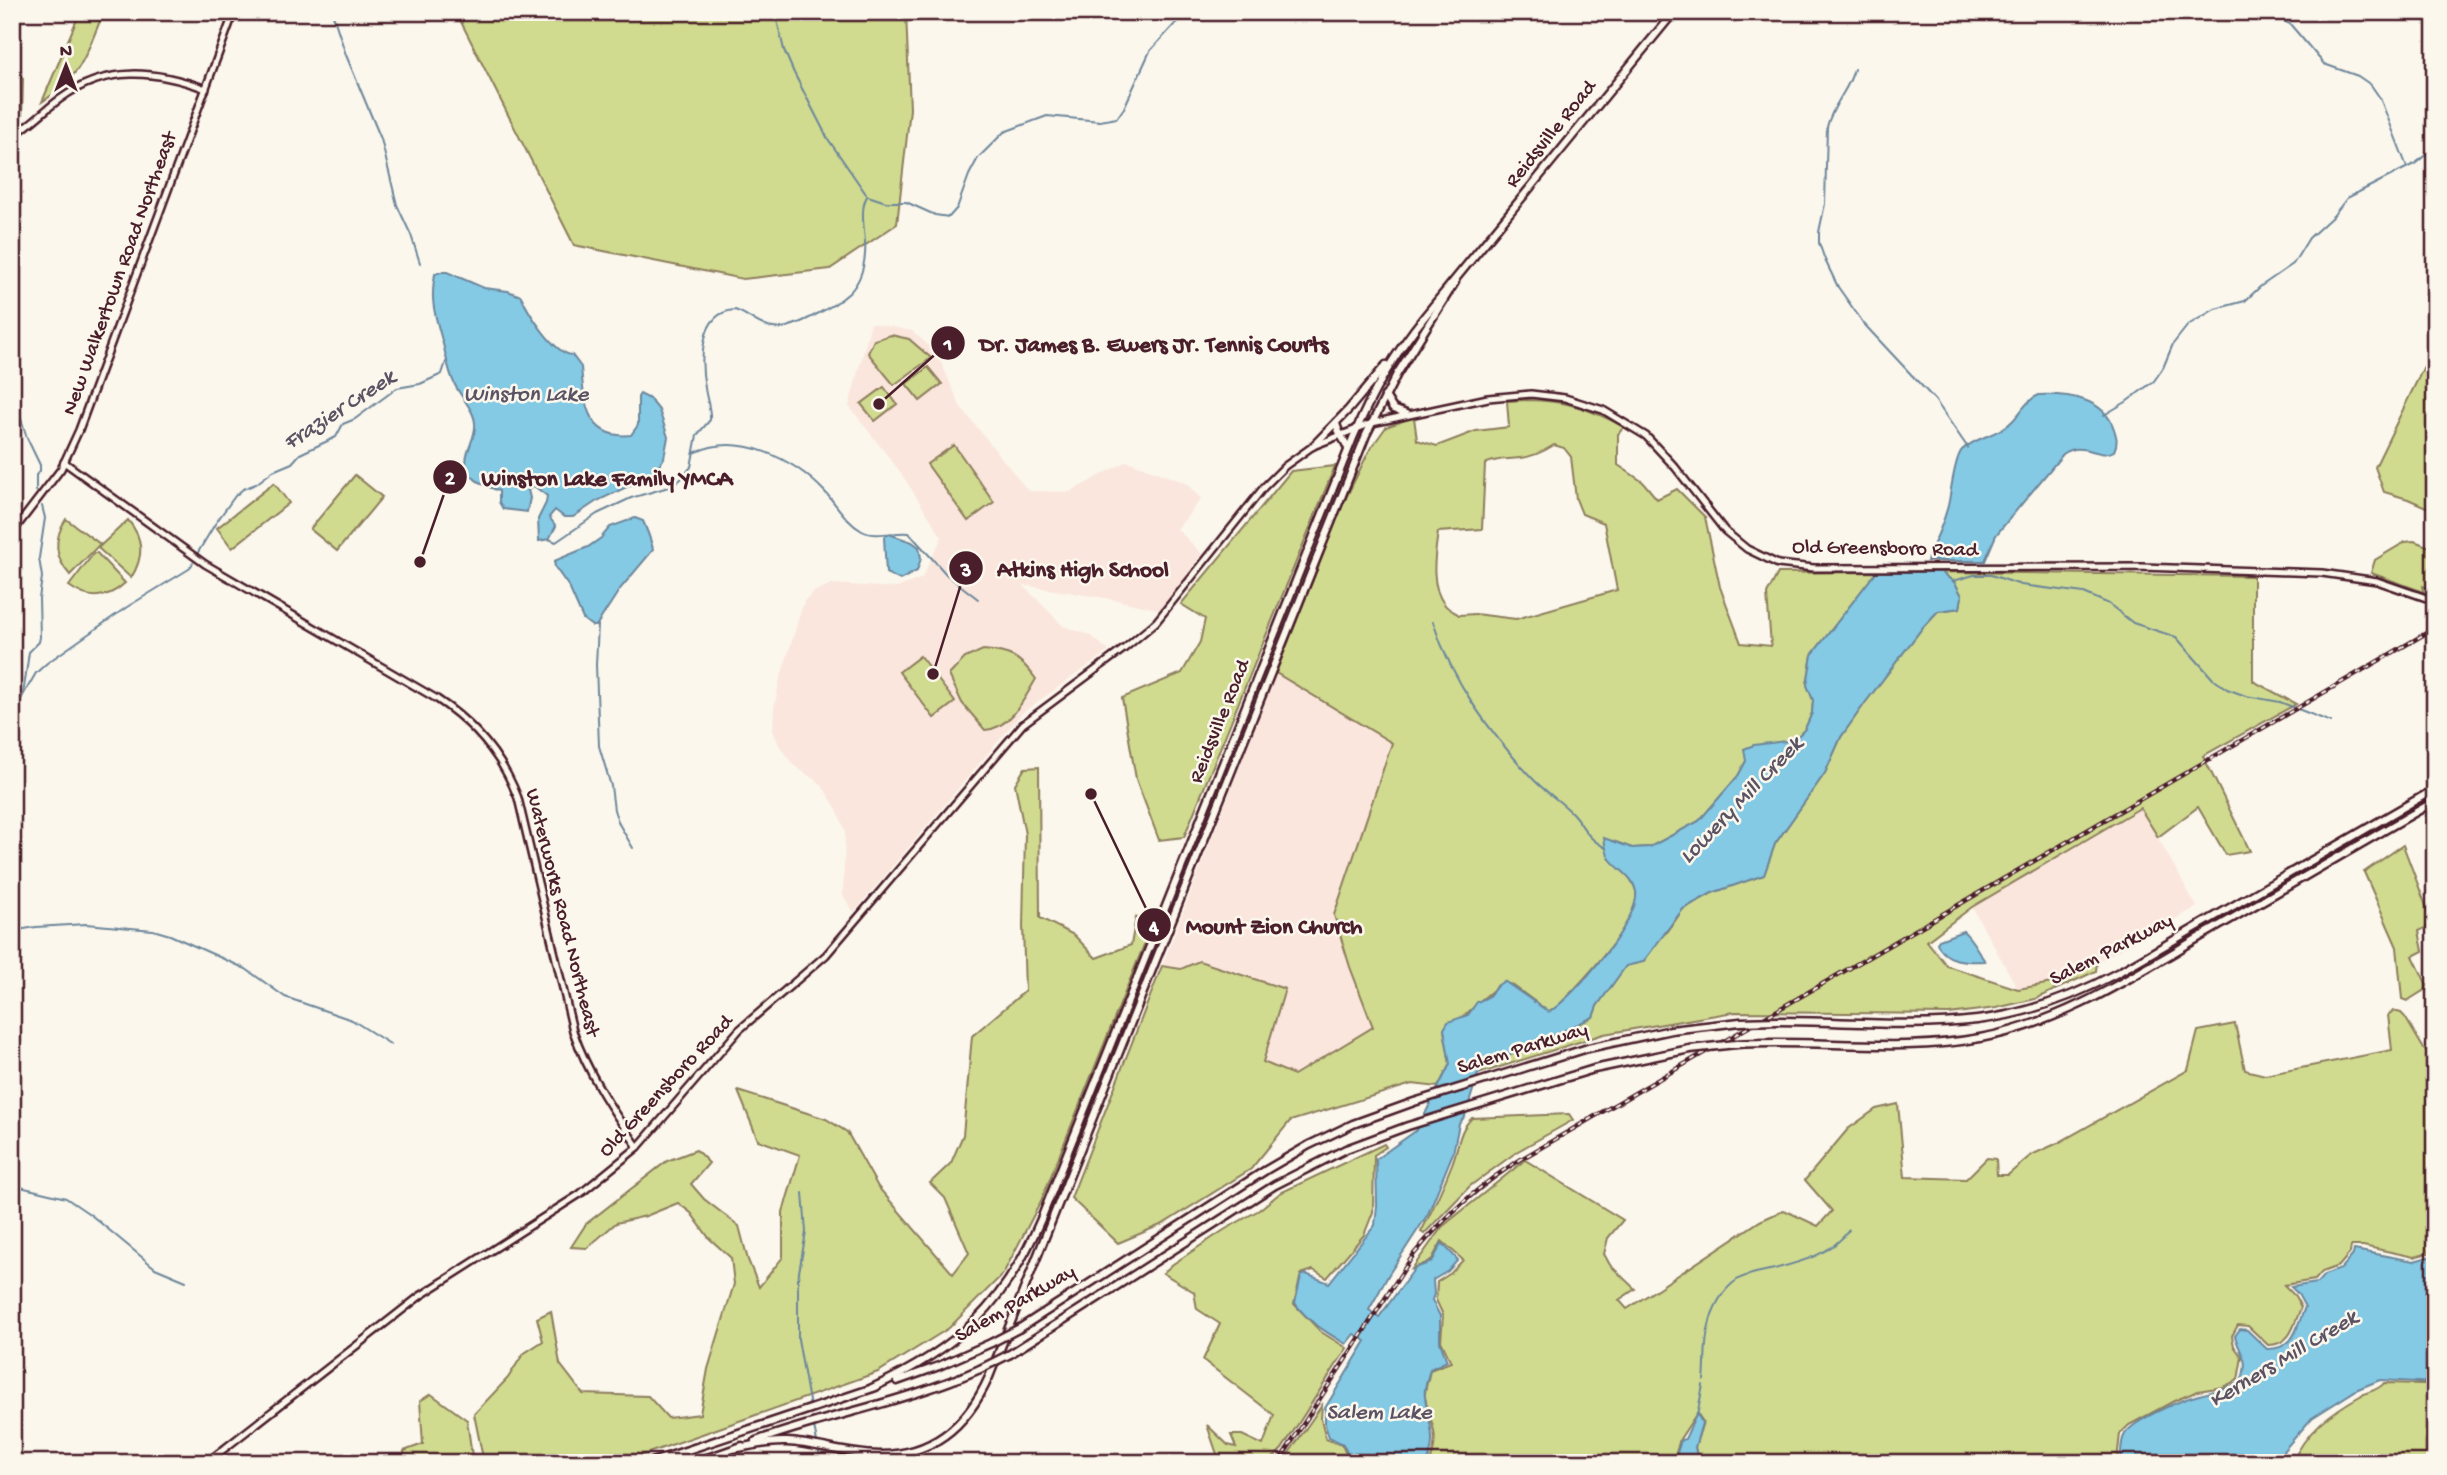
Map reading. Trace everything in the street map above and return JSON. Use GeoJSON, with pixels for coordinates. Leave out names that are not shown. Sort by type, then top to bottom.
{"type":"FeatureCollection","features":[{"type":"Feature","properties":{"kind":"highway","name":"Reidsville Road"},"geometry":{"type":"LineString","coordinates":[[738,1448],[790,1442],[863,1454],[894,1455],[923,1448],[950,1432],[971,1411],[984,1388],[1385,396],[1457,279],[1674,12]]}},
{"type":"Feature","properties":{"kind":"highway","name":"Reidsville Road"},"geometry":{"type":"LineString","coordinates":[[873,1388],[933,1357],[981,1316],[1018,1268],[1050,1197],[1357,428],[1374,391],[1395,356],[1457,279]]}},
{"type":"Feature","properties":{"kind":"highway"},"geometry":{"type":"LineString","coordinates":[[1313,446],[1395,356]]}},
{"type":"Feature","properties":{"kind":"highway"},"geometry":{"type":"LineString","coordinates":[[1385,396],[1393,409],[1406,414]]}},
{"type":"Feature","properties":{"kind":"highway"},"geometry":{"type":"LineString","coordinates":[[1336,423],[1339,435],[1348,450]]}},
{"type":"Feature","properties":{"kind":"highway","name":"Salem Parkway"},"geometry":{"type":"LineString","coordinates":[[649,1463],[939,1366],[991,1343],[1020,1328],[1295,1153],[1353,1124],[1494,1076],[1631,1037],[1740,1022],[1946,1023],[1991,1018],[2050,1003],[2119,972],[2433,789]]}},
{"type":"Feature","properties":{"kind":"highway","name":"Salem Parkway"},"geometry":{"type":"LineString","coordinates":[[693,1463],[787,1431],[910,1397],[981,1369],[1010,1354],[1282,1181],[1346,1149],[1408,1126],[1616,1063],[1690,1049],[1781,1042],[1932,1044],[1979,1038],[2033,1024],[2070,1010],[2112,989],[2435,801]]}},
{"type":"Feature","properties":{"kind":"street","name":"New Walkertown Road Northeast"},"geometry":{"type":"LineString","coordinates":[[12,533],[64,462],[84,419],[234,12]]}},
{"type":"Feature","properties":{"kind":"street"},"geometry":{"type":"LineString","coordinates":[[12,136],[68,94],[107,77],[135,73],[154,74],[169,76],[206,89]]}},
{"type":"Feature","properties":{"kind":"street","name":"Old Greensboro Road"},"geometry":{"type":"LineString","coordinates":[[206,1463],[420,1296],[610,1173],[638,1147],[739,1031],[826,955],[971,783],[1035,713],[1125,648],[1156,622],[1264,487],[1285,466],[1313,446],[1357,428],[1406,414],[1519,394],[1553,396],[1585,403],[1620,419],[1650,439],[1726,531],[1740,544],[1778,564],[1800,567],[2154,567],[2333,573],[2376,581],[2435,601]]}},
{"type":"Feature","properties":{"kind":"street","name":"Waterworks Road Northeast"},"geometry":{"type":"LineString","coordinates":[[64,462],[185,551],[456,711],[472,725],[499,758],[519,798],[573,1031],[581,1054],[599,1090],[638,1147]]}},
{"type":"Feature","properties":{"kind":"shaded area"},"geometry":{"type":"Polygon","coordinates":[[[871,323],[912,331],[937,353],[960,406],[1028,491],[1070,492],[1127,461],[1186,483],[1201,499],[1177,529],[1202,554],[1161,610],[1023,585],[1063,626],[1090,635],[1109,651],[1022,713],[854,912],[843,895],[845,831],[837,809],[821,784],[793,765],[779,745],[773,730],[774,707],[780,680],[804,601],[815,591],[832,584],[897,588],[922,578],[942,537],[901,473],[849,406],[871,323]]]}},
{"type":"Feature","properties":{"kind":"shaded area"},"geometry":{"type":"Polygon","coordinates":[[[1276,673],[1392,743],[1350,967],[1373,1027],[1294,1075],[1263,1062],[1199,961],[1181,969],[1162,966],[1276,673]]]}},
{"type":"Feature","properties":{"kind":"shaded area"},"geometry":{"type":"Polygon","coordinates":[[[2141,808],[2197,907],[2097,962],[2052,983],[2018,989],[1972,907],[2141,808]]]}},
{"type":"Feature","properties":{"kind":"green space"},"geometry":{"type":"Polygon","coordinates":[[[80,12],[104,12],[82,63],[67,82],[42,102],[80,12]]]}},
{"type":"Feature","properties":{"kind":"green space"},"geometry":{"type":"Polygon","coordinates":[[[456,12],[906,12],[910,109],[897,224],[830,269],[743,279],[574,245],[456,12]]]}},
{"type":"Feature","properties":{"kind":"green space"},"geometry":{"type":"Polygon","coordinates":[[[12,59],[23,79],[22,119],[12,124],[12,59]]]}},
{"type":"Feature","properties":{"kind":"green space"},"geometry":{"type":"Polygon","coordinates":[[[891,335],[909,339],[931,358],[894,385],[868,353],[874,340],[891,335]]]}},
{"type":"Feature","properties":{"kind":"green space"},"geometry":{"type":"Polygon","coordinates":[[[2435,350],[2435,511],[2384,492],[2375,467],[2431,352],[2435,350]]]}},
{"type":"Feature","properties":{"kind":"green space"},"geometry":{"type":"Polygon","coordinates":[[[928,367],[942,384],[920,401],[906,384],[928,367]]]}},
{"type":"Feature","properties":{"kind":"green space"},"geometry":{"type":"Polygon","coordinates":[[[884,387],[897,404],[875,421],[861,404],[884,387]]]}},
{"type":"Feature","properties":{"kind":"green space"},"geometry":{"type":"Polygon","coordinates":[[[1541,400],[1566,404],[1600,415],[1624,427],[1618,434],[1618,465],[1643,482],[1657,499],[1677,489],[1705,517],[1720,587],[1741,643],[1771,646],[1767,594],[1778,573],[1876,572],[1812,655],[1807,685],[1813,700],[1812,713],[1805,729],[1794,740],[1774,743],[1746,761],[1738,776],[1699,821],[1650,847],[1632,848],[1613,841],[1609,858],[1632,881],[1636,891],[1635,903],[1619,935],[1579,985],[1557,1007],[1549,1012],[1511,984],[1497,986],[1444,1030],[1450,1064],[1438,1087],[1412,1084],[1290,1121],[1251,1169],[1163,1224],[1118,1243],[1071,1198],[1162,966],[1181,969],[1199,961],[1285,989],[1263,1062],[1294,1075],[1373,1027],[1334,915],[1392,743],[1276,673],[1343,504],[1369,451],[1386,427],[1414,417],[1417,440],[1437,446],[1476,431],[1509,427],[1507,401],[1541,400]],[[1554,445],[1529,457],[1485,464],[1482,529],[1438,532],[1435,579],[1440,597],[1450,609],[1459,615],[1475,614],[1516,619],[1617,590],[1604,523],[1582,514],[1576,499],[1571,457],[1564,448],[1554,445]]]}},
{"type":"Feature","properties":{"kind":"green space"},"geometry":{"type":"Polygon","coordinates":[[[954,445],[994,502],[968,521],[927,464],[954,445]]]}},
{"type":"Feature","properties":{"kind":"green space"},"geometry":{"type":"Polygon","coordinates":[[[1335,466],[1184,837],[1159,840],[1136,779],[1122,698],[1182,673],[1200,642],[1205,619],[1181,604],[1291,471],[1335,466]]]}},
{"type":"Feature","properties":{"kind":"green space"},"geometry":{"type":"Polygon","coordinates":[[[355,475],[382,497],[337,551],[310,529],[355,475]]]}},
{"type":"Feature","properties":{"kind":"green space"},"geometry":{"type":"Polygon","coordinates":[[[274,483],[289,503],[232,548],[217,528],[274,483]]]}},
{"type":"Feature","properties":{"kind":"green space"},"geometry":{"type":"Polygon","coordinates":[[[66,519],[100,544],[70,575],[58,555],[57,548],[59,534],[66,519]]]}},
{"type":"Feature","properties":{"kind":"green space"},"geometry":{"type":"Polygon","coordinates":[[[128,520],[137,534],[140,548],[138,563],[131,578],[98,548],[128,520]]]}},
{"type":"Feature","properties":{"kind":"green space"},"geometry":{"type":"Polygon","coordinates":[[[2414,541],[2435,549],[2435,591],[2423,586],[2424,592],[2371,573],[2375,560],[2405,542],[2414,541]]]}},
{"type":"Feature","properties":{"kind":"green space"},"geometry":{"type":"Polygon","coordinates":[[[94,553],[125,583],[111,593],[90,596],[69,586],[94,553]]]}},
{"type":"Feature","properties":{"kind":"green space"},"geometry":{"type":"Polygon","coordinates":[[[1941,572],[2253,576],[2253,681],[2296,704],[2203,756],[2250,851],[2226,855],[2198,807],[2158,837],[2140,808],[1972,907],[1927,941],[1947,966],[2018,989],[2052,983],[2097,962],[2096,971],[2035,999],[1996,1008],[1949,1014],[1734,1012],[1604,1034],[1478,1074],[1493,1061],[1521,1051],[1593,1017],[1597,1006],[1626,965],[1668,931],[1683,909],[1712,893],[1764,875],[1775,844],[1825,773],[1841,737],[1865,703],[1938,611],[1960,608],[1962,596],[1955,583],[1941,572]]]}},
{"type":"Feature","properties":{"kind":"green space"},"geometry":{"type":"Polygon","coordinates":[[[983,650],[1014,657],[1025,665],[1036,679],[1009,718],[994,728],[985,730],[962,703],[949,675],[965,658],[983,650]]]}},
{"type":"Feature","properties":{"kind":"green space"},"geometry":{"type":"Polygon","coordinates":[[[920,656],[955,702],[934,718],[899,672],[920,656]]]}},
{"type":"Feature","properties":{"kind":"green space"},"geometry":{"type":"Polygon","coordinates":[[[1039,767],[1040,918],[1074,935],[1096,958],[1131,945],[1136,917],[1152,925],[1041,1201],[1003,1274],[949,1328],[878,1372],[620,1463],[484,1463],[474,1414],[508,1378],[523,1354],[543,1341],[537,1318],[551,1311],[560,1364],[583,1394],[648,1396],[668,1418],[700,1414],[708,1369],[734,1284],[731,1258],[709,1238],[691,1213],[678,1203],[646,1216],[616,1223],[587,1248],[571,1247],[586,1224],[667,1161],[696,1150],[709,1163],[691,1184],[704,1199],[739,1226],[759,1287],[783,1257],[783,1212],[800,1155],[758,1140],[738,1091],[826,1119],[847,1132],[878,1187],[953,1274],[969,1253],[945,1198],[930,1183],[951,1163],[963,1135],[972,1036],[1025,991],[1025,834],[1015,784],[1025,768],[1039,767]]]}},
{"type":"Feature","properties":{"kind":"green space"},"geometry":{"type":"Polygon","coordinates":[[[2403,845],[2431,919],[2435,918],[2435,927],[2429,926],[2419,931],[2423,951],[2413,956],[2427,985],[2426,989],[2407,1001],[2402,999],[2397,947],[2364,872],[2403,845]]]}},
{"type":"Feature","properties":{"kind":"green space"},"geometry":{"type":"Polygon","coordinates":[[[2393,1011],[2405,1017],[2424,1049],[2435,1055],[2435,1251],[2414,1257],[2351,1246],[2350,1253],[2339,1266],[2322,1272],[2315,1280],[2284,1285],[2301,1307],[2287,1338],[2268,1345],[2248,1326],[2238,1325],[2232,1336],[2234,1346],[2242,1357],[2238,1380],[2223,1387],[2198,1391],[2129,1425],[2120,1434],[2117,1460],[2113,1463],[1699,1463],[1695,1447],[1703,1422],[1697,1413],[1680,1439],[1673,1463],[1430,1463],[1435,1435],[1425,1397],[1426,1387],[1430,1370],[1451,1362],[1441,1341],[1443,1315],[1436,1300],[1437,1282],[1451,1273],[1463,1260],[1442,1241],[1431,1261],[1412,1269],[1442,1227],[1525,1160],[1623,1220],[1608,1238],[1604,1254],[1610,1265],[1635,1289],[1619,1300],[1627,1309],[1760,1221],[1784,1210],[1818,1226],[1832,1211],[1805,1180],[1848,1129],[1876,1109],[1898,1104],[1905,1177],[1966,1179],[1987,1158],[1996,1159],[1997,1175],[2008,1175],[2031,1155],[2058,1143],[2188,1070],[2198,1031],[2235,1024],[2245,1070],[2265,1075],[2392,1050],[2388,1015],[2393,1011]]]}},
{"type":"Feature","properties":{"kind":"green space"},"geometry":{"type":"Polygon","coordinates":[[[1569,1114],[1573,1120],[1518,1151],[1470,1186],[1424,1234],[1421,1232],[1449,1173],[1461,1134],[1472,1118],[1569,1114]]]}},
{"type":"Feature","properties":{"kind":"green space"},"geometry":{"type":"Polygon","coordinates":[[[1384,1144],[1386,1147],[1374,1155],[1373,1212],[1364,1235],[1327,1278],[1313,1270],[1301,1274],[1294,1304],[1321,1332],[1347,1348],[1282,1449],[1268,1463],[1220,1463],[1207,1425],[1228,1445],[1236,1447],[1231,1435],[1242,1435],[1263,1445],[1274,1415],[1203,1360],[1220,1324],[1197,1309],[1194,1292],[1163,1273],[1224,1230],[1259,1210],[1280,1193],[1384,1144]]]}},
{"type":"Feature","properties":{"kind":"green space"},"geometry":{"type":"Polygon","coordinates":[[[2384,1383],[2424,1384],[2435,1388],[2435,1463],[2292,1463],[2304,1441],[2329,1416],[2384,1383]]]}},
{"type":"Feature","properties":{"kind":"green space"},"geometry":{"type":"Polygon","coordinates":[[[431,1394],[467,1420],[473,1463],[405,1463],[404,1451],[423,1444],[420,1401],[431,1394]]]}},
{"type":"Feature","properties":{"kind":"green space"},"geometry":{"type":"Polygon","coordinates":[[[1322,1405],[1321,1419],[1326,1439],[1342,1445],[1350,1463],[1282,1463],[1322,1405]]]}},
{"type":"Feature","properties":{"kind":"water","name":"Winston Lake"},"geometry":{"type":"Polygon","coordinates":[[[441,272],[484,288],[508,291],[521,296],[529,312],[550,340],[557,348],[572,355],[581,367],[590,416],[596,425],[605,431],[616,435],[631,435],[638,425],[638,397],[640,394],[650,399],[659,410],[668,437],[664,458],[654,474],[597,501],[573,517],[564,517],[555,510],[549,517],[556,526],[549,539],[539,541],[538,519],[547,496],[534,486],[528,490],[530,498],[527,512],[503,509],[499,502],[499,491],[474,478],[466,464],[475,423],[451,376],[436,320],[433,285],[435,274],[441,272]]]}},
{"type":"Feature","properties":{"kind":"water"},"geometry":{"type":"Polygon","coordinates":[[[2039,395],[2073,397],[2094,404],[2109,419],[2115,432],[2117,442],[2114,451],[2102,453],[2078,449],[2063,454],[1996,535],[1985,561],[1927,561],[1945,517],[1955,466],[1962,450],[2004,428],[2030,400],[2039,395]]]}},
{"type":"Feature","properties":{"kind":"water"},"geometry":{"type":"Polygon","coordinates":[[[635,518],[643,521],[653,550],[620,589],[596,626],[592,626],[583,619],[554,561],[588,547],[610,527],[635,518]]]}},
{"type":"Feature","properties":{"kind":"water"},"geometry":{"type":"Polygon","coordinates":[[[889,534],[919,547],[921,558],[917,571],[900,580],[886,573],[884,537],[889,534]]]}},
{"type":"Feature","properties":{"kind":"water","name":"Salem Lake"},"geometry":{"type":"Polygon","coordinates":[[[1876,572],[1941,572],[1955,583],[1962,596],[1960,608],[1938,611],[1865,703],[1841,737],[1825,773],[1775,844],[1764,875],[1712,893],[1683,909],[1643,962],[1626,966],[1597,1006],[1593,1017],[1521,1051],[1493,1061],[1478,1074],[1465,1116],[1459,1124],[1453,1153],[1428,1214],[1369,1310],[1379,1317],[1415,1268],[1432,1262],[1442,1243],[1458,1260],[1448,1271],[1433,1280],[1432,1300],[1440,1316],[1440,1342],[1447,1361],[1430,1369],[1425,1387],[1432,1437],[1427,1463],[1352,1463],[1343,1444],[1329,1437],[1325,1425],[1325,1408],[1366,1341],[1354,1334],[1346,1344],[1311,1321],[1295,1303],[1301,1276],[1306,1274],[1329,1283],[1375,1225],[1376,1159],[1417,1130],[1450,1064],[1444,1029],[1448,1022],[1468,1015],[1477,1002],[1488,997],[1504,981],[1549,1012],[1573,992],[1617,938],[1635,904],[1634,886],[1609,857],[1604,838],[1632,848],[1650,847],[1699,821],[1738,776],[1746,761],[1744,749],[1754,745],[1794,740],[1805,729],[1812,713],[1813,700],[1807,685],[1812,655],[1876,572]]]}},
{"type":"Feature","properties":{"kind":"water"},"geometry":{"type":"Polygon","coordinates":[[[1963,931],[1985,961],[1957,959],[1940,949],[1937,943],[1939,940],[1963,931]]]}},
{"type":"Feature","properties":{"kind":"water","name":"Kerners Mill Creek"},"geometry":{"type":"Polygon","coordinates":[[[2354,1250],[2414,1261],[2435,1255],[2435,1383],[2380,1380],[2358,1389],[2312,1418],[2284,1450],[2277,1463],[2119,1463],[2124,1436],[2136,1424],[2181,1401],[2241,1382],[2245,1362],[2235,1336],[2240,1329],[2247,1330],[2267,1349],[2289,1342],[2305,1307],[2291,1287],[2317,1283],[2324,1275],[2341,1269],[2354,1250]]]}},
{"type":"Feature","properties":{"kind":"water"},"geometry":{"type":"Polygon","coordinates":[[[1697,1413],[1702,1423],[1695,1447],[1698,1463],[1674,1463],[1681,1440],[1685,1439],[1697,1413]]]}},
{"type":"Feature","properties":{"kind":"waterway"},"geometry":{"type":"LineString","coordinates":[[332,12],[346,55],[381,139],[397,205],[420,263]]}},
{"type":"Feature","properties":{"kind":"waterway"},"geometry":{"type":"LineString","coordinates":[[775,12],[784,50],[794,73],[828,139],[866,194]]}},
{"type":"Feature","properties":{"kind":"waterway","name":"Frazier Creek"},"geometry":{"type":"LineString","coordinates":[[868,196],[886,202],[906,202],[935,215],[949,217],[957,208],[978,158],[1004,132],[1047,116],[1100,121],[1117,118],[1150,51],[1186,12]]}},
{"type":"Feature","properties":{"kind":"waterway"},"geometry":{"type":"LineString","coordinates":[[2275,17],[2290,24],[2324,64],[2358,76],[2371,85],[2380,98],[2407,167]]}},
{"type":"Feature","properties":{"kind":"waterway"},"geometry":{"type":"LineString","coordinates":[[1854,69],[1827,127],[1825,204],[1819,243],[1838,287],[1864,324],[1935,400],[1968,448]]}},
{"type":"Feature","properties":{"kind":"waterway","name":"Lowery Mill Creek"},"geometry":{"type":"LineString","coordinates":[[2104,415],[2154,381],[2173,344],[2188,325],[2215,309],[2245,301],[2261,286],[2293,264],[2309,238],[2333,216],[2347,198],[2416,163],[2435,147]]}},
{"type":"Feature","properties":{"kind":"waterway","name":"Frazier Creek"},"geometry":{"type":"LineString","coordinates":[[549,539],[556,542],[597,514],[631,498],[672,486],[681,479],[691,467],[697,435],[710,420],[703,365],[708,328],[714,319],[735,310],[768,327],[790,326],[824,310],[849,293],[858,280],[863,265],[863,210],[867,196]]}},
{"type":"Feature","properties":{"kind":"waterway","name":"Frazier Creek"},"geometry":{"type":"LineString","coordinates":[[197,554],[215,524],[243,489],[292,463],[300,454],[336,437],[343,424],[355,419],[397,388],[420,384],[442,374],[446,362]]}},
{"type":"Feature","properties":{"kind":"waterway"},"geometry":{"type":"LineString","coordinates":[[12,389],[27,438],[40,465],[40,471],[36,475],[36,491]]}},
{"type":"Feature","properties":{"kind":"waterway"},"geometry":{"type":"LineString","coordinates":[[694,453],[729,445],[747,447],[782,459],[812,480],[846,518],[862,531],[873,534],[909,533],[947,575],[978,599]]}},
{"type":"Feature","properties":{"kind":"waterway"},"geometry":{"type":"LineString","coordinates":[[23,695],[29,652],[39,642],[40,637],[39,599],[42,577],[39,558],[45,518],[42,506]]}},
{"type":"Feature","properties":{"kind":"waterway","name":"Frazier Creek"},"geometry":{"type":"LineString","coordinates":[[12,724],[17,706],[36,673],[47,663],[127,607],[189,569],[193,563]]}},
{"type":"Feature","properties":{"kind":"waterway"},"geometry":{"type":"LineString","coordinates":[[1953,581],[1974,575],[1991,575],[2021,585],[2084,593],[2109,604],[2133,623],[2176,637],[2213,679],[2227,689],[2246,696],[2280,702],[2331,722]]}},
{"type":"Feature","properties":{"kind":"waterway"},"geometry":{"type":"LineString","coordinates":[[1433,622],[1462,686],[1502,744],[1533,779],[1573,814],[1590,837],[1606,848]]}},
{"type":"Feature","properties":{"kind":"waterway"},"geometry":{"type":"LineString","coordinates":[[598,625],[596,665],[599,746],[611,786],[614,810],[633,848]]}},
{"type":"Feature","properties":{"kind":"waterway"},"geometry":{"type":"LineString","coordinates":[[12,931],[86,924],[153,930],[170,935],[246,969],[285,997],[352,1020],[390,1044]]}},
{"type":"Feature","properties":{"kind":"waterway"},"geometry":{"type":"LineString","coordinates":[[12,1185],[66,1198],[155,1268],[186,1281]]}},
{"type":"Feature","properties":{"kind":"waterway"},"geometry":{"type":"LineString","coordinates":[[803,1193],[806,1232],[798,1278],[798,1339],[810,1407]]}},
{"type":"Feature","properties":{"kind":"waterway"},"geometry":{"type":"LineString","coordinates":[[1704,1380],[1710,1320],[1715,1306],[1727,1289],[1745,1276],[1815,1256],[1834,1245],[1849,1230]]}},
{"type":"Feature","properties":{"kind":"waterway"},"geometry":{"type":"LineString","coordinates":[[1697,1416],[1703,1385]]}},
{"type":"Feature","properties":{"kind":"waterway"},"geometry":{"type":"LineString","coordinates":[[814,1427],[817,1442]]}},
{"type":"Feature","properties":{"kind":"waterway"},"geometry":{"type":"LineString","coordinates":[[818,1447],[821,1463]]}},
{"type":"Feature","properties":{"kind":"railway"},"geometry":{"type":"LineString","coordinates":[[1278,1463],[1414,1254],[1451,1213],[1492,1178],[2435,628]]}},
{"type":"Feature","properties":{"kind":"place","name":"Dr. James B. Ewers Jr. Tennis Courts"},"geometry":{"type":"Point","coordinates":[879,404]}},
{"type":"Feature","properties":{"kind":"place","name":"Winston Lake Family YMCA"},"geometry":{"type":"Point","coordinates":[420,562]}},
{"type":"Feature","properties":{"kind":"place","name":"Atkins High School"},"geometry":{"type":"Point","coordinates":[933,674]}},
{"type":"Feature","properties":{"kind":"place","name":"Mount Zion Church"},"geometry":{"type":"Point","coordinates":[1091,794]}}]}
